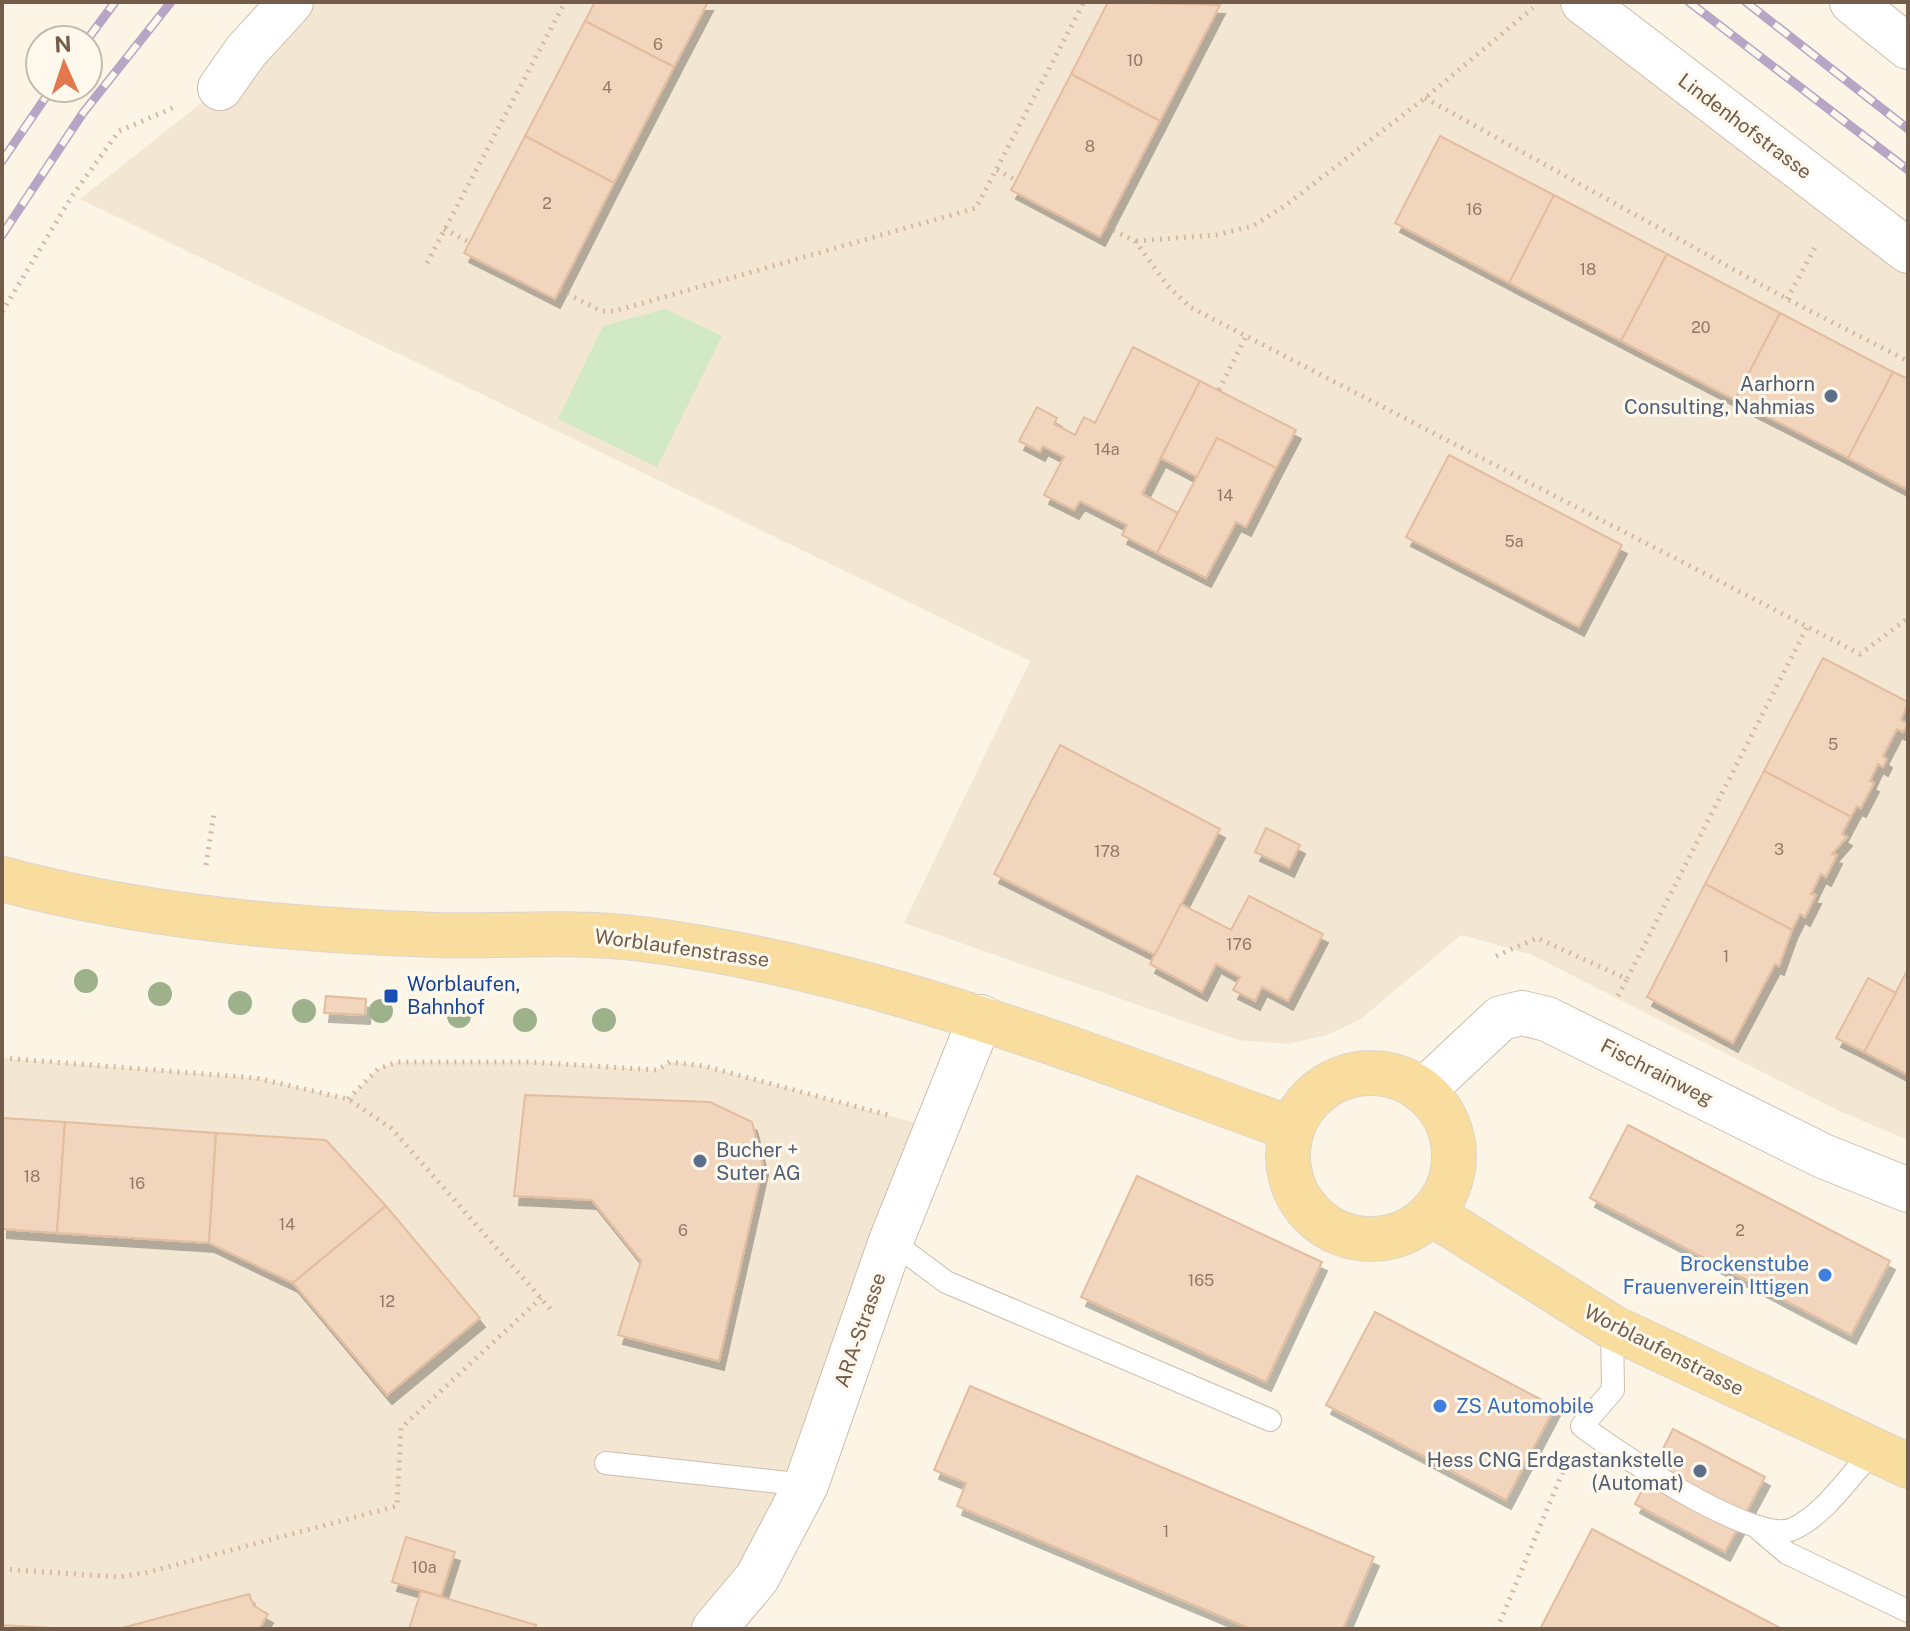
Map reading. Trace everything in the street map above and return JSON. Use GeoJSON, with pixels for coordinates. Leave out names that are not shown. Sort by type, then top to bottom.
{"type":"FeatureCollection","features":[{"type":"Feature","properties":{"kind":"main road","name":"Worblaufenstrasse"},"geometry":{"type":"LineString","coordinates":[[2,879],[123,906],[197,917],[435,935],[639,938],[794,964],[981,1017],[1292,1129]]}},
{"type":"Feature","properties":{"kind":"main road"},"geometry":{"type":"LineString","coordinates":[[1363,1073],[1386,1074],[1406,1080],[1423,1091],[1444,1115],[1453,1142],[1452,1175],[1431,1213],[1394,1236],[1373,1239],[1333,1230],[1308,1210],[1292,1185],[1288,1148],[1292,1129],[1309,1100],[1341,1079],[1363,1073]]}},
{"type":"Feature","properties":{"kind":"main road","name":"Worblaufenstrasse"},"geometry":{"type":"LineString","coordinates":[[1431,1213],[1612,1327],[1890,1459]]}},
{"type":"Feature","properties":{"kind":"street"},"geometry":{"type":"LineString","coordinates":[[220,88],[246,51],[291,2]]}},
{"type":"Feature","properties":{"kind":"street","name":"Lindenhofstrasse"},"geometry":{"type":"LineString","coordinates":[[1583,2],[1908,251]]}},
{"type":"Feature","properties":{"kind":"street"},"geometry":{"type":"LineString","coordinates":[[1852,2],[1908,47]]}},
{"type":"Feature","properties":{"kind":"street","name":"Fischrainweg"},"geometry":{"type":"LineString","coordinates":[[1423,1091],[1501,1018],[1510,1014],[1534,1015],[1596,1041],[1823,1156],[1908,1190]]}},
{"type":"Feature","properties":{"kind":"street","name":"ARA-Strasse"},"geometry":{"type":"LineString","coordinates":[[714,1629],[757,1578],[806,1485],[891,1241],[981,1017]]}},
{"type":"Feature","properties":{"kind":"lane"},"geometry":{"type":"LineString","coordinates":[[891,1241],[946,1282],[1270,1420]]}},
{"type":"Feature","properties":{"kind":"lane"},"geometry":{"type":"LineString","coordinates":[[1612,1327],[1613,1390],[1582,1426],[1635,1466],[1760,1530],[1787,1553],[1908,1611]]}},
{"type":"Feature","properties":{"kind":"lane"},"geometry":{"type":"LineString","coordinates":[[1760,1530],[1790,1530],[1890,1459]]}},
{"type":"Feature","properties":{"kind":"lane"},"geometry":{"type":"LineString","coordinates":[[606,1463],[806,1485]]}},
{"type":"Feature","properties":{"kind":"path"},"geometry":{"type":"LineString","coordinates":[[427,263],[565,2]]}},
{"type":"Feature","properties":{"kind":"path"},"geometry":{"type":"LineString","coordinates":[[560,290],[601,311],[615,311],[976,208],[1084,2]]}},
{"type":"Feature","properties":{"kind":"path"},"geometry":{"type":"LineString","coordinates":[[1135,241],[1216,235],[1253,226],[1286,205],[1425,98],[1540,2]]}},
{"type":"Feature","properties":{"kind":"path"},"geometry":{"type":"LineString","coordinates":[[2,312],[72,196],[119,131],[220,88]]}},
{"type":"Feature","properties":{"kind":"path"},"geometry":{"type":"LineString","coordinates":[[1425,98],[1787,299],[1908,361]]}},
{"type":"Feature","properties":{"kind":"path"},"geometry":{"type":"LineString","coordinates":[[997,170],[1016,180]]}},
{"type":"Feature","properties":{"kind":"path"},"geometry":{"type":"LineString","coordinates":[[1787,299],[1841,200]]}},
{"type":"Feature","properties":{"kind":"path"},"geometry":{"type":"LineString","coordinates":[[1106,227],[1135,241],[1167,285],[1190,307],[1860,654],[1908,618]]}},
{"type":"Feature","properties":{"kind":"path"},"geometry":{"type":"LineString","coordinates":[[444,229],[469,242]]}},
{"type":"Feature","properties":{"kind":"path"},"geometry":{"type":"LineString","coordinates":[[1219,390],[1246,336]]}},
{"type":"Feature","properties":{"kind":"path"},"geometry":{"type":"LineString","coordinates":[[1496,956],[1537,938],[1627,979],[1807,627]]}},
{"type":"Feature","properties":{"kind":"path"},"geometry":{"type":"LineString","coordinates":[[2,1058],[256,1078],[348,1099],[391,1128],[553,1312]]}},
{"type":"Feature","properties":{"kind":"path"},"geometry":{"type":"LineString","coordinates":[[348,1099],[378,1069],[397,1062],[530,1062],[657,1070],[670,1062],[704,1066],[853,1105]]}},
{"type":"Feature","properties":{"kind":"path"},"geometry":{"type":"LineString","coordinates":[[2,1569],[25,1574],[118,1577],[145,1573],[397,1506],[401,1428],[541,1298]]}},
{"type":"Feature","properties":{"kind":"path"},"geometry":{"type":"LineString","coordinates":[[1497,1629],[1582,1426]]}},
{"type":"Feature","properties":{"kind":"shaded area"},"geometry":{"type":"Polygon","coordinates":[[[291,2],[1583,2],[1908,251],[1908,1140],[1839,1111],[1530,954],[1461,935],[1361,1019],[1327,1035],[1288,1044],[1238,1040],[904,923],[1030,661],[80,199],[220,88],[291,2]]]}},
{"type":"Feature","properties":{"kind":"shaded area"},"geometry":{"type":"Polygon","coordinates":[[[2,1058],[256,1078],[348,1099],[378,1069],[397,1062],[530,1062],[657,1070],[670,1062],[704,1066],[935,1128],[806,1485],[714,1629],[2,1629],[2,1058]]]}},
{"type":"Feature","properties":{"kind":"green space"},"geometry":{"type":"Polygon","coordinates":[[[665,309],[722,336],[657,467],[558,419],[603,326],[665,309]]]}},
{"type":"Feature","properties":{"kind":"building"},"geometry":{"type":"Polygon","coordinates":[[[595,2],[708,2],[674,67],[585,21],[595,2]]]}},
{"type":"Feature","properties":{"kind":"building"},"geometry":{"type":"Polygon","coordinates":[[[1108,2],[1220,5],[1160,121],[1071,74],[1108,2]]]}},
{"type":"Feature","properties":{"kind":"building"},"geometry":{"type":"Polygon","coordinates":[[[585,21],[674,67],[614,183],[525,136],[585,21]]]}},
{"type":"Feature","properties":{"kind":"building"},"geometry":{"type":"Polygon","coordinates":[[[1071,74],[1160,121],[1100,237],[1011,190],[1071,74]]]}},
{"type":"Feature","properties":{"kind":"building"},"geometry":{"type":"Polygon","coordinates":[[[525,136],[614,183],[555,299],[464,253],[525,136]]]}},
{"type":"Feature","properties":{"kind":"building"},"geometry":{"type":"Polygon","coordinates":[[[1440,136],[1554,195],[1509,283],[1395,223],[1440,136]]]}},
{"type":"Feature","properties":{"kind":"building"},"geometry":{"type":"Polygon","coordinates":[[[1554,195],[1667,254],[1621,341],[1509,283],[1554,195]]]}},
{"type":"Feature","properties":{"kind":"building"},"geometry":{"type":"Polygon","coordinates":[[[1667,254],[1780,313],[1735,400],[1621,341],[1667,254]]]}},
{"type":"Feature","properties":{"kind":"building"},"geometry":{"type":"Polygon","coordinates":[[[1780,313],[1893,372],[1848,458],[1735,400],[1780,313]]]}},
{"type":"Feature","properties":{"kind":"building"},"geometry":{"type":"Polygon","coordinates":[[[1133,347],[1200,381],[1142,494],[1178,513],[1157,553],[1122,535],[1127,525],[1080,501],[1074,510],[1044,495],[1064,457],[1043,446],[1040,452],[1019,441],[1037,407],[1057,418],[1054,424],[1075,435],[1084,417],[1095,423],[1133,347]]]}},
{"type":"Feature","properties":{"kind":"building"},"geometry":{"type":"Polygon","coordinates":[[[1893,372],[1908,379],[1908,490],[1848,458],[1893,372]]]}},
{"type":"Feature","properties":{"kind":"building"},"geometry":{"type":"Polygon","coordinates":[[[1200,381],[1296,430],[1276,468],[1217,438],[1197,477],[1161,458],[1200,381]]]}},
{"type":"Feature","properties":{"kind":"building"},"geometry":{"type":"Polygon","coordinates":[[[1217,438],[1276,468],[1246,527],[1236,522],[1206,578],[1157,553],[1217,438]]]}},
{"type":"Feature","properties":{"kind":"building"},"geometry":{"type":"Polygon","coordinates":[[[1449,455],[1622,545],[1579,627],[1406,537],[1449,455]]]}},
{"type":"Feature","properties":{"kind":"building"},"geometry":{"type":"Polygon","coordinates":[[[1823,658],[1908,702],[1901,720],[1908,724],[1903,732],[1897,729],[1883,756],[1887,759],[1883,767],[1878,764],[1870,781],[1874,783],[1861,808],[1857,806],[1851,817],[1764,771],[1823,658]]]}},
{"type":"Feature","properties":{"kind":"building"},"geometry":{"type":"Polygon","coordinates":[[[1060,745],[1220,829],[1155,955],[994,874],[1060,745]]]}},
{"type":"Feature","properties":{"kind":"building"},"geometry":{"type":"Polygon","coordinates":[[[1764,771],[1851,817],[1842,834],[1847,837],[1832,854],[1837,855],[1826,877],[1821,874],[1811,894],[1816,895],[1805,917],[1800,914],[1792,930],[1705,884],[1764,771]]]}},
{"type":"Feature","properties":{"kind":"building"},"geometry":{"type":"Polygon","coordinates":[[[1266,828],[1300,845],[1289,868],[1255,852],[1266,828]]]}},
{"type":"Feature","properties":{"kind":"building"},"geometry":{"type":"Polygon","coordinates":[[[1705,884],[1792,930],[1779,966],[1775,964],[1733,1043],[1647,997],[1705,884]]]}},
{"type":"Feature","properties":{"kind":"building"},"geometry":{"type":"Polygon","coordinates":[[[1249,896],[1323,934],[1288,1001],[1262,987],[1255,1001],[1233,990],[1240,977],[1216,964],[1202,992],[1150,964],[1181,904],[1231,930],[1249,896]]]}},
{"type":"Feature","properties":{"kind":"building"},"geometry":{"type":"Polygon","coordinates":[[[1908,969],[1908,1075],[1864,1052],[1908,969]]]}},
{"type":"Feature","properties":{"kind":"building"},"geometry":{"type":"Polygon","coordinates":[[[1868,978],[1896,993],[1864,1052],[1836,1038],[1868,978]]]}},
{"type":"Feature","properties":{"kind":"building"},"geometry":{"type":"Polygon","coordinates":[[[326,996],[366,999],[365,1015],[324,1013],[326,996]]]}},
{"type":"Feature","properties":{"kind":"building"},"geometry":{"type":"Polygon","coordinates":[[[525,1095],[710,1102],[752,1122],[763,1166],[719,1361],[618,1335],[641,1261],[592,1200],[514,1196],[525,1095]]]}},
{"type":"Feature","properties":{"kind":"building"},"geometry":{"type":"Polygon","coordinates":[[[2,1118],[65,1122],[57,1233],[2,1229],[2,1118]]]}},
{"type":"Feature","properties":{"kind":"building"},"geometry":{"type":"Polygon","coordinates":[[[65,1122],[216,1133],[209,1243],[57,1233],[65,1122]]]}},
{"type":"Feature","properties":{"kind":"building"},"geometry":{"type":"Polygon","coordinates":[[[1628,1125],[1890,1261],[1851,1335],[1590,1198],[1628,1125]]]}},
{"type":"Feature","properties":{"kind":"building"},"geometry":{"type":"Polygon","coordinates":[[[216,1133],[326,1140],[386,1206],[293,1283],[209,1243],[216,1133]]]}},
{"type":"Feature","properties":{"kind":"building"},"geometry":{"type":"Polygon","coordinates":[[[1137,1176],[1322,1262],[1266,1382],[1081,1297],[1137,1176]]]}},
{"type":"Feature","properties":{"kind":"building"},"geometry":{"type":"Polygon","coordinates":[[[386,1206],[480,1318],[387,1395],[293,1283],[386,1206]]]}},
{"type":"Feature","properties":{"kind":"building"},"geometry":{"type":"Polygon","coordinates":[[[1375,1312],[1555,1407],[1506,1500],[1326,1405],[1375,1312]]]}},
{"type":"Feature","properties":{"kind":"building"},"geometry":{"type":"Polygon","coordinates":[[[970,1386],[1374,1557],[1343,1629],[1251,1629],[957,1506],[966,1483],[934,1470],[970,1386]]]}},
{"type":"Feature","properties":{"kind":"building"},"geometry":{"type":"Polygon","coordinates":[[[1673,1429],[1765,1477],[1725,1552],[1635,1504],[1673,1429]]]}},
{"type":"Feature","properties":{"kind":"building"},"geometry":{"type":"Polygon","coordinates":[[[1592,1529],[1723,1598],[1782,1629],[1540,1629],[1592,1529]]]}},
{"type":"Feature","properties":{"kind":"building"},"geometry":{"type":"Polygon","coordinates":[[[406,1537],[455,1552],[441,1596],[392,1582],[406,1537]]]}},
{"type":"Feature","properties":{"kind":"building"},"geometry":{"type":"Polygon","coordinates":[[[421,1591],[536,1625],[535,1629],[409,1629],[421,1591]]]}},
{"type":"Feature","properties":{"kind":"building"},"geometry":{"type":"Polygon","coordinates":[[[249,1594],[254,1606],[268,1614],[259,1629],[118,1629],[249,1594]]]}},
{"type":"Feature","properties":{"kind":"building"},"geometry":{"type":"Polygon","coordinates":[[[2,1625],[68,1629],[2,1629],[2,1625]]]}},
{"type":"Feature","properties":{"kind":"railway"},"geometry":{"type":"LineString","coordinates":[[99,24],[115,2]]}},
{"type":"Feature","properties":{"kind":"railway"},"geometry":{"type":"LineString","coordinates":[[2,235],[83,113],[171,2]]}},
{"type":"Feature","properties":{"kind":"railway"},"geometry":{"type":"LineString","coordinates":[[1689,2],[1908,170]]}},
{"type":"Feature","properties":{"kind":"railway"},"geometry":{"type":"LineString","coordinates":[[1746,2],[1908,129]]}},
{"type":"Feature","properties":{"kind":"railway"},"geometry":{"type":"LineString","coordinates":[[2,161],[41,104]]}},
{"type":"Feature","properties":{"kind":"place","name":"Aarhorn Consulting, Nahmias"},"geometry":{"type":"Point","coordinates":[1831,396]}},
{"type":"Feature","properties":{"kind":"place","name":"Worblaufen, Bahnhof"},"geometry":{"type":"Point","coordinates":[391,996]}},
{"type":"Feature","properties":{"kind":"place","name":"Bucher + Suter AG"},"geometry":{"type":"Point","coordinates":[700,1161]}},
{"type":"Feature","properties":{"kind":"place","name":"Brockenstube Frauenverein Ittigen"},"geometry":{"type":"Point","coordinates":[1825,1275]}},
{"type":"Feature","properties":{"kind":"place","name":"ZS Automobile"},"geometry":{"type":"Point","coordinates":[1440,1406]}},
{"type":"Feature","properties":{"kind":"place","name":"Hess CNG Erdgastankstelle (Automat)"},"geometry":{"type":"Point","coordinates":[1700,1471]}}]}
